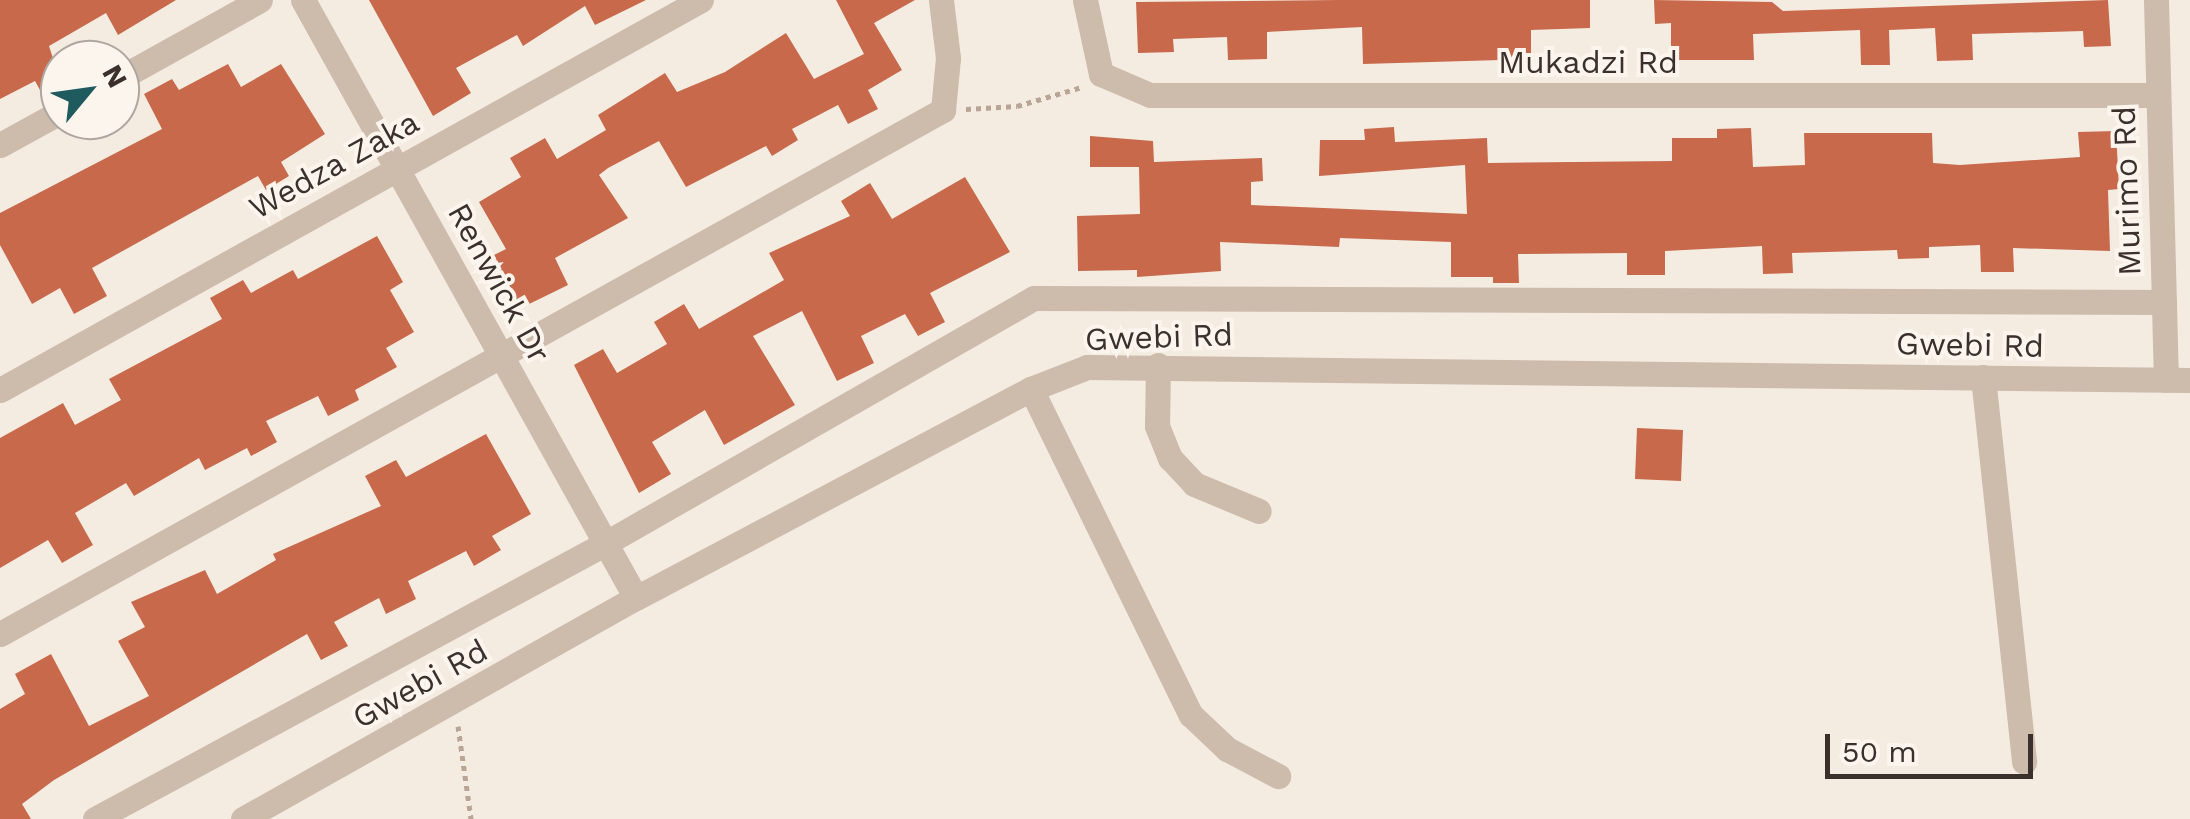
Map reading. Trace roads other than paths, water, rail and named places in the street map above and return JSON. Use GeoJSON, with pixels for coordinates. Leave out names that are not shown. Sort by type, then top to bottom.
{"type":"FeatureCollection","features":[{"type":"Feature","properties":{"kind":"street"},"geometry":{"type":"LineString","coordinates":[[140,67],[260,0]]}},
{"type":"Feature","properties":{"kind":"street","name":"Renwick Dr"},"geometry":{"type":"LineString","coordinates":[[303,0],[636,598]]}},
{"type":"Feature","properties":{"kind":"street","name":"Wedza Zaka"},"geometry":{"type":"LineString","coordinates":[[0,390],[701,0]]}},
{"type":"Feature","properties":{"kind":"street"},"geometry":{"type":"LineString","coordinates":[[0,634],[943,110],[948,58],[941,0]]}},
{"type":"Feature","properties":{"kind":"street","name":"Mukadzi Rd"},"geometry":{"type":"LineString","coordinates":[[1086,0],[1101,74],[1150,94],[2156,95]]}},
{"type":"Feature","properties":{"kind":"street","name":"Murimo Rd"},"geometry":{"type":"LineString","coordinates":[[2156,0],[2164,302],[2178,380]]}},
{"type":"Feature","properties":{"kind":"street"},"geometry":{"type":"LineString","coordinates":[[0,145],[40,123]]}},
{"type":"Feature","properties":{"kind":"street"},"geometry":{"type":"LineString","coordinates":[[95,819],[606,543],[1034,298],[2164,302]]}},
{"type":"Feature","properties":{"kind":"street"},"geometry":{"type":"LineString","coordinates":[[1158,365],[1157,426],[1170,458],[1194,484],[1260,511]]}},
{"type":"Feature","properties":{"kind":"street","name":"Gwebi Rd"},"geometry":{"type":"LineString","coordinates":[[243,819],[636,598],[1031,389],[1086,368],[1158,365],[2178,380]]}},
{"type":"Feature","properties":{"kind":"street"},"geometry":{"type":"LineString","coordinates":[[1983,378],[2024,762]]}},
{"type":"Feature","properties":{"kind":"street"},"geometry":{"type":"LineString","coordinates":[[1031,389],[1191,716],[1226,749],[1278,776]]}}]}
